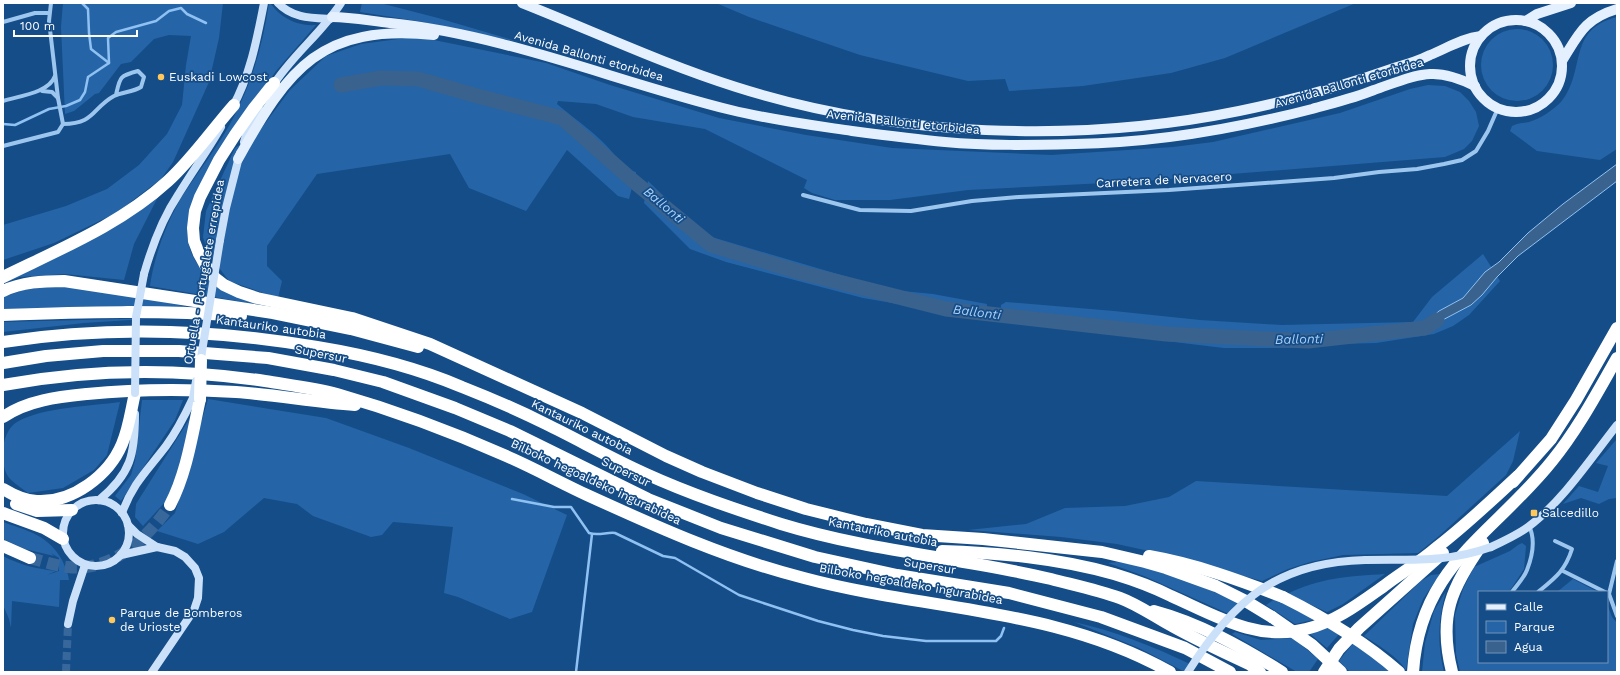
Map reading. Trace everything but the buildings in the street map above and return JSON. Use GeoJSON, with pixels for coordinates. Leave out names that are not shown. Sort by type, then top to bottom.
{"type":"FeatureCollection","features":[{"type":"Feature","properties":{"kind":"highway"},"geometry":{"type":"LineString","coordinates":[[274,83],[254,108],[219,160],[200,197],[195,212],[193,228],[194,241],[198,254],[215,278],[224,285],[257,298],[352,318],[395,331],[430,344],[484,370],[582,413],[666,456],[702,472],[757,493],[806,509],[866,524],[922,534],[1102,552],[1145,562],[1192,577],[1216,586],[1244,600],[1272,617],[1312,645],[1341,672]]}},
{"type":"Feature","properties":{"kind":"highway"},"geometry":{"type":"LineString","coordinates":[[3,277],[112,222],[145,199],[173,175],[234,105]]}},
{"type":"Feature","properties":{"kind":"highway"},"geometry":{"type":"LineString","coordinates":[[3,268],[49,254]]}},
{"type":"Feature","properties":{"kind":"highway"},"geometry":{"type":"LineString","coordinates":[[3,291],[26,283],[64,281],[273,313],[384,337],[484,370]]}},
{"type":"Feature","properties":{"kind":"highway"},"geometry":{"type":"LineString","coordinates":[[3,315],[91,312],[185,312],[320,323]]}},
{"type":"Feature","properties":{"kind":"highway"},"geometry":{"type":"LineString","coordinates":[[1324,672],[1339,649],[1359,628],[1474,525],[1551,439],[1576,400],[1617,328]]}},
{"type":"Feature","properties":{"kind":"highway","name":"Kantauriko autobia"},"geometry":{"type":"LineString","coordinates":[[3,342],[102,332],[142,331],[213,333],[270,338],[394,363],[461,386],[498,402],[644,473],[699,496],[793,527],[849,541],[1014,570],[1083,587],[1120,598],[1140,607]]}},
{"type":"Feature","properties":{"kind":"highway","name":"Supersur"},"geometry":{"type":"LineString","coordinates":[[3,363],[46,356],[103,351],[179,351],[268,358],[334,370],[383,382],[455,408],[510,431],[648,499],[721,528],[815,557],[896,575],[1009,594],[1101,617],[1185,648],[1230,672]]}},
{"type":"Feature","properties":{"kind":"highway"},"geometry":{"type":"LineString","coordinates":[[1413,672],[1417,639],[1422,620],[1440,584],[1455,562],[1484,531],[1521,496],[1553,460],[1572,434],[1617,358]]}},
{"type":"Feature","properties":{"kind":"highway"},"geometry":{"type":"LineString","coordinates":[[170,505],[185,469],[197,398],[201,360]]}},
{"type":"Feature","properties":{"kind":"highway","name":"Bilboko hegoaldeko ingurabidea"},"geometry":{"type":"LineString","coordinates":[[3,385],[60,377],[106,373],[189,373],[239,377],[295,385],[337,394],[420,421],[504,455],[665,530],[741,560],[804,578],[870,593],[1032,620],[1075,632],[1116,647],[1170,672]]}},
{"type":"Feature","properties":{"kind":"highway"},"geometry":{"type":"LineString","coordinates":[[3,417],[15,408],[26,404],[54,399],[113,392],[183,389],[238,392],[376,407]]}},
{"type":"Feature","properties":{"kind":"highway"},"geometry":{"type":"LineString","coordinates":[[3,489],[24,500],[38,502],[53,500],[69,495],[92,482],[114,459],[122,445],[127,431],[134,397]]}},
{"type":"Feature","properties":{"kind":"highway"},"geometry":{"type":"LineString","coordinates":[[894,549],[982,553],[1074,565],[1132,580],[1248,629],[1266,632],[1304,630],[1339,616],[1430,553],[1518,476]]}},
{"type":"Feature","properties":{"kind":"highway"},"geometry":{"type":"LineString","coordinates":[[3,495],[7,499],[23,507],[37,511],[72,510]]}},
{"type":"Feature","properties":{"kind":"highway"},"geometry":{"type":"LineString","coordinates":[[1452,672],[1447,653],[1446,632],[1452,595],[1464,569],[1521,496]]}},
{"type":"Feature","properties":{"kind":"highway"},"geometry":{"type":"LineString","coordinates":[[3,510],[27,522]]}},
{"type":"Feature","properties":{"kind":"highway"},"geometry":{"type":"LineString","coordinates":[[3,514],[44,528],[63,539]]}},
{"type":"Feature","properties":{"kind":"highway"},"geometry":{"type":"LineString","coordinates":[[3,546],[30,558]]}},
{"type":"Feature","properties":{"kind":"highway"},"geometry":{"type":"LineString","coordinates":[[1102,552],[1115,549],[1173,560],[1231,577],[1283,598],[1339,627],[1377,653],[1399,672]]}},
{"type":"Feature","properties":{"kind":"highway"},"geometry":{"type":"LineString","coordinates":[[1140,607],[1171,626],[1249,664],[1260,672]]}},
{"type":"Feature","properties":{"kind":"highway"},"geometry":{"type":"LineString","coordinates":[[1140,607],[1176,617],[1209,632],[1282,672]]}},
{"type":"Feature","properties":{"kind":"main road","name":"Avenida Ballonti etorbidea"},"geometry":{"type":"LineString","coordinates":[[522,3],[684,69],[738,88],[855,116],[904,123],[976,130],[1028,131],[1099,129],[1237,112],[1288,101],[1350,83],[1427,57],[1470,38],[1481,36]]}},
{"type":"Feature","properties":{"kind":"main road"},"geometry":{"type":"LineString","coordinates":[[1526,21],[1537,14],[1571,3]]}},
{"type":"Feature","properties":{"kind":"main road"},"geometry":{"type":"LineString","coordinates":[[1562,61],[1577,35],[1588,23],[1603,13],[1617,9]]}},
{"type":"Feature","properties":{"kind":"main road","name":"Avenida Ballonti etorbidea"},"geometry":{"type":"LineString","coordinates":[[331,18],[408,24],[459,33],[581,66],[730,110],[773,120],[947,142],[998,145],[1077,144],[1133,141],[1206,132],[1310,110],[1361,95],[1416,76],[1441,74],[1459,78],[1475,86]]}},
{"type":"Feature","properties":{"kind":"main road"},"geometry":{"type":"LineString","coordinates":[[1514,20],[1526,21],[1540,26],[1551,35],[1559,47],[1562,61],[1562,75],[1557,88],[1549,99],[1538,107],[1525,111],[1511,112],[1498,108],[1489,103],[1481,95],[1475,86],[1471,73],[1471,60],[1474,48],[1481,36],[1490,28],[1502,22],[1514,20]]}},
{"type":"Feature","properties":{"kind":"main road"},"geometry":{"type":"LineString","coordinates":[[238,160],[266,110],[282,88],[298,70],[335,44],[360,36],[386,33],[418,33],[484,40]]}},
{"type":"Feature","properties":{"kind":"street"},"geometry":{"type":"LineString","coordinates":[[3,146],[58,132],[63,124],[58,98],[49,21],[51,3]]}},
{"type":"Feature","properties":{"kind":"street"},"geometry":{"type":"LineString","coordinates":[[99,500],[117,483],[127,469],[135,432],[134,397],[136,317],[144,274],[157,236],[170,209],[216,137],[234,105],[246,77],[255,50],[264,3]]}},
{"type":"Feature","properties":{"kind":"street"},"geometry":{"type":"LineString","coordinates":[[278,3],[284,9],[293,14],[308,18],[331,18]]}},
{"type":"Feature","properties":{"kind":"street","name":"Ortuella - Portugalete errepidea"},"geometry":{"type":"LineString","coordinates":[[201,360],[226,208],[238,160],[248,132],[274,83],[331,18],[341,3]]}},
{"type":"Feature","properties":{"kind":"street"},"geometry":{"type":"LineString","coordinates":[[3,22],[34,13],[49,13]]}},
{"type":"Feature","properties":{"kind":"street"},"geometry":{"type":"LineString","coordinates":[[63,124],[73,124],[86,120],[116,95],[136,90],[141,87],[144,77],[138,71],[123,75],[119,79],[116,95]]}},
{"type":"Feature","properties":{"kind":"street"},"geometry":{"type":"LineString","coordinates":[[3,101],[46,88],[50,84],[55,74]]}},
{"type":"Feature","properties":{"kind":"street"},"geometry":{"type":"LineString","coordinates":[[39,90],[52,92],[58,98]]}},
{"type":"Feature","properties":{"kind":"street","name":"Carretera de Nervacero"},"geometry":{"type":"LineString","coordinates":[[803,195],[860,210],[912,211],[972,201],[1019,197],[1169,190],[1334,178],[1417,169],[1462,160],[1476,151],[1488,131],[1498,108]]}},
{"type":"Feature","properties":{"kind":"street"},"geometry":{"type":"LineString","coordinates":[[122,513],[128,496],[138,480],[166,446],[197,398]]}},
{"type":"Feature","properties":{"kind":"street"},"geometry":{"type":"LineString","coordinates":[[1188,672],[1208,642],[1233,613],[1265,587],[1293,572],[1316,565],[1337,561],[1415,561],[1445,559],[1475,553],[1516,535],[1544,513],[1560,496],[1617,425]]}},
{"type":"Feature","properties":{"kind":"street"},"geometry":{"type":"LineString","coordinates":[[128,525],[128,541],[121,555],[113,562],[104,566],[94,567],[85,565],[75,560],[70,554],[63,539],[64,523],[72,510],[79,504],[89,500],[99,500],[108,502],[116,507],[122,513],[128,525],[137,534],[157,547],[175,551],[191,562],[199,578],[200,589],[194,610],[152,672]]}},
{"type":"Feature","properties":{"kind":"street"},"geometry":{"type":"LineString","coordinates":[[1513,591],[1527,572],[1533,536],[1529,526]]}},
{"type":"Feature","properties":{"kind":"street"},"geometry":{"type":"LineString","coordinates":[[1539,591],[1563,570],[1572,549],[1555,541]]}},
{"type":"Feature","properties":{"kind":"street"},"geometry":{"type":"LineString","coordinates":[[121,555],[157,547]]}},
{"type":"Feature","properties":{"kind":"street"},"geometry":{"type":"LineString","coordinates":[[1608,591],[1617,562]]}},
{"type":"Feature","properties":{"kind":"street"},"geometry":{"type":"LineString","coordinates":[[68,624],[73,601],[85,565]]}},
{"type":"Feature","properties":{"kind":"street"},"geometry":{"type":"LineString","coordinates":[[1563,570],[1603,591]]}},
{"type":"Feature","properties":{"kind":"street"},"geometry":{"type":"LineString","coordinates":[[1608,595],[1617,616]]}},
{"type":"Feature","properties":{"kind":"green space"},"geometry":{"type":"Polygon","coordinates":[[[63,3],[223,3],[219,38],[209,82],[173,162],[161,179],[116,213],[54,243],[3,260],[3,225],[66,206],[107,189],[139,165],[167,134],[182,105],[186,65],[191,36],[169,35],[154,39],[131,62],[121,64],[99,93],[95,94],[74,111],[65,114],[61,27],[63,3]]]}},
{"type":"Feature","properties":{"kind":"green space"},"geometry":{"type":"Polygon","coordinates":[[[269,3],[291,21],[306,25],[316,25],[276,71],[233,129],[188,225],[187,236],[189,246],[198,266],[213,282],[231,294],[272,307],[150,286],[162,239],[177,205],[225,133],[244,95],[260,50],[269,3]]]}},
{"type":"Feature","properties":{"kind":"green space"},"geometry":{"type":"Polygon","coordinates":[[[362,3],[380,3],[438,18],[519,42],[423,22],[360,12],[362,3]]]}},
{"type":"Feature","properties":{"kind":"green space"},"geometry":{"type":"Polygon","coordinates":[[[716,3],[1356,3],[1225,58],[1171,73],[1083,86],[1009,91],[1005,79],[968,81],[860,55],[749,17],[716,3]]]}},
{"type":"Feature","properties":{"kind":"green space"},"geometry":{"type":"Polygon","coordinates":[[[1617,17],[1617,149],[1600,160],[1537,151],[1510,131],[1512,126],[1538,119],[1561,102],[1569,90],[1580,52],[1590,31],[1601,23],[1617,17]]]}},
{"type":"Feature","properties":{"kind":"green space"},"geometry":{"type":"Polygon","coordinates":[[[1510,29],[1524,29],[1531,31],[1543,39],[1551,51],[1553,65],[1551,79],[1543,91],[1531,99],[1524,101],[1510,101],[1503,99],[1491,91],[1483,79],[1481,72],[1481,58],[1483,51],[1491,39],[1503,31],[1510,29]]]}},
{"type":"Feature","properties":{"kind":"green space"},"geometry":{"type":"Polygon","coordinates":[[[406,38],[429,39],[546,63],[610,85],[719,118],[806,135],[892,148],[1051,155],[1173,147],[1213,142],[1340,113],[1410,89],[1428,85],[1445,86],[1460,92],[1469,101],[1476,112],[1479,126],[1472,141],[1464,149],[1445,157],[1144,181],[968,190],[890,200],[835,200],[812,193],[804,188],[807,180],[705,129],[633,117],[596,104],[558,101],[557,104],[610,149],[623,168],[636,172],[629,199],[618,196],[567,150],[526,211],[469,188],[450,154],[317,174],[267,246],[267,266],[282,281],[278,298],[229,281],[208,253],[203,237],[206,211],[235,148],[258,133],[290,90],[326,56],[361,44],[406,38]]]}},
{"type":"Feature","properties":{"kind":"green space"},"geometry":{"type":"Polygon","coordinates":[[[648,181],[692,223],[704,233],[715,238],[892,290],[933,294],[987,304],[986,319],[863,298],[726,262],[690,249],[644,203],[648,181]]]}},
{"type":"Feature","properties":{"kind":"green space"},"geometry":{"type":"Polygon","coordinates":[[[160,193],[134,244],[124,280],[65,274],[20,277],[3,284],[3,282],[160,193]]]}},
{"type":"Feature","properties":{"kind":"green space"},"geometry":{"type":"Polygon","coordinates":[[[1483,254],[1500,281],[1469,315],[1453,326],[1434,334],[1376,343],[1303,345],[1298,348],[1224,348],[1000,321],[1001,305],[1006,302],[1200,320],[1282,325],[1413,322],[1432,297],[1483,254]]]}},
{"type":"Feature","properties":{"kind":"green space"},"geometry":{"type":"Polygon","coordinates":[[[63,285],[122,294],[189,307],[3,310],[3,297],[24,290],[63,285]]]}},
{"type":"Feature","properties":{"kind":"green space"},"geometry":{"type":"Polygon","coordinates":[[[161,318],[84,323],[3,332],[3,322],[161,318]]]}},
{"type":"Feature","properties":{"kind":"green space"},"geometry":{"type":"Polygon","coordinates":[[[208,399],[326,418],[409,448],[523,494],[567,515],[532,612],[510,619],[458,597],[444,593],[453,527],[393,522],[382,535],[371,537],[313,516],[297,504],[264,498],[224,532],[198,544],[157,531],[175,513],[208,399]]]}},
{"type":"Feature","properties":{"kind":"green space"},"geometry":{"type":"Polygon","coordinates":[[[142,400],[183,400],[175,420],[121,501],[115,496],[131,475],[135,461],[142,400]]]}},
{"type":"Feature","properties":{"kind":"green space"},"geometry":{"type":"Polygon","coordinates":[[[120,402],[107,455],[94,470],[63,488],[28,493],[8,476],[4,466],[3,447],[11,427],[17,422],[40,413],[53,410],[120,402]]]}},
{"type":"Feature","properties":{"kind":"green space"},"geometry":{"type":"Polygon","coordinates":[[[190,418],[182,461],[166,501],[143,526],[135,517],[136,504],[190,418]]]}},
{"type":"Feature","properties":{"kind":"green space"},"geometry":{"type":"Polygon","coordinates":[[[1520,431],[1513,461],[1506,475],[1439,536],[1418,553],[1343,555],[1310,562],[1288,569],[1262,581],[1167,555],[1117,544],[1061,537],[968,530],[1026,524],[1065,508],[1125,506],[1169,497],[1196,481],[1447,496],[1520,431]]]}},
{"type":"Feature","properties":{"kind":"green space"},"geometry":{"type":"Polygon","coordinates":[[[1617,439],[1617,498],[1609,499],[1599,504],[1581,498],[1563,504],[1579,486],[1598,492],[1608,466],[1596,463],[1617,439]]]}},
{"type":"Feature","properties":{"kind":"green space"},"geometry":{"type":"Polygon","coordinates":[[[3,522],[29,531],[44,539],[62,560],[69,580],[60,580],[59,607],[12,601],[11,628],[3,605],[3,556],[29,566],[56,571],[47,575],[59,571],[59,558],[51,553],[54,556],[25,549],[3,539],[3,522]]]}},
{"type":"Feature","properties":{"kind":"green space"},"geometry":{"type":"Polygon","coordinates":[[[1522,543],[1526,546],[1524,569],[1510,591],[1478,591],[1478,663],[1608,663],[1608,607],[1612,617],[1617,623],[1617,672],[1460,672],[1456,654],[1455,615],[1463,589],[1474,567],[1510,551],[1522,543]]]}},
{"type":"Feature","properties":{"kind":"green space"},"geometry":{"type":"Polygon","coordinates":[[[1117,562],[1165,573],[1240,603],[1229,614],[1144,576],[1108,563],[1117,562]]]}},
{"type":"Feature","properties":{"kind":"green space"},"geometry":{"type":"Polygon","coordinates":[[[1385,574],[1343,604],[1327,612],[1287,594],[1311,584],[1323,581],[1347,577],[1385,574]]]}},
{"type":"Feature","properties":{"kind":"green space"},"geometry":{"type":"Polygon","coordinates":[[[1440,574],[1423,599],[1413,624],[1406,670],[1392,655],[1364,636],[1421,581],[1431,575],[1440,574]]]}},
{"type":"Feature","properties":{"kind":"green space"},"geometry":{"type":"Polygon","coordinates":[[[1573,579],[1596,591],[1558,591],[1573,579]]]}},
{"type":"Feature","properties":{"kind":"green space"},"geometry":{"type":"Polygon","coordinates":[[[1446,591],[1441,612],[1439,631],[1440,650],[1444,672],[1422,672],[1425,643],[1434,611],[1446,591]]]}},
{"type":"Feature","properties":{"kind":"green space"},"geometry":{"type":"Polygon","coordinates":[[[1275,599],[1316,619],[1295,624],[1266,605],[1275,599]]]}},
{"type":"Feature","properties":{"kind":"green space"},"geometry":{"type":"Polygon","coordinates":[[[1074,622],[1133,640],[1190,664],[1185,672],[1139,648],[1074,622]]]}},
{"type":"Feature","properties":{"kind":"green space"},"geometry":{"type":"Polygon","coordinates":[[[1331,627],[1340,633],[1327,648],[1309,633],[1331,627]]]}},
{"type":"Feature","properties":{"kind":"green space"},"geometry":{"type":"Polygon","coordinates":[[[1235,632],[1261,640],[1293,638],[1318,659],[1309,672],[1297,672],[1232,634],[1235,632]]]}},
{"type":"Feature","properties":{"kind":"green space"},"geometry":{"type":"Polygon","coordinates":[[[1354,642],[1392,672],[1350,672],[1339,661],[1354,642]]]}},
{"type":"Feature","properties":{"kind":"water"},"geometry":{"type":"Polygon","coordinates":[[[1617,164],[1617,181],[1518,256],[1471,305],[1437,323],[1420,328],[1439,311],[1463,298],[1485,272],[1499,262],[1528,233],[1563,204],[1617,164]]]}},
{"type":"Feature","properties":{"kind":"waterway"},"geometry":{"type":"LineString","coordinates":[[82,3],[88,9],[91,49],[109,63]]}},
{"type":"Feature","properties":{"kind":"waterway","name":"Ballonti"},"geometry":{"type":"LineString","coordinates":[[3,124],[15,125],[49,109],[66,106],[80,100],[85,92],[88,77],[109,63],[108,38],[116,32],[156,21],[169,11],[181,8],[187,14],[206,23]]}},
{"type":"Feature","properties":{"kind":"waterway","name":"Ballonti"},"geometry":{"type":"LineString","coordinates":[[341,85],[381,78],[418,79],[562,118],[632,180],[711,245],[799,272],[946,309],[1166,334],[1308,341],[1425,328],[1437,320]]}},
{"type":"Feature","properties":{"kind":"waterway"},"geometry":{"type":"LineString","coordinates":[[512,499],[554,507],[571,507],[589,533],[615,533],[663,556],[675,558],[739,595],[818,621],[883,636],[926,641],[996,641],[1001,636],[1004,628]]}},
{"type":"Feature","properties":{"kind":"waterway"},"geometry":{"type":"LineString","coordinates":[[576,672],[592,534]]}},
{"type":"Feature","properties":{"kind":"tunnel"},"geometry":{"type":"LineString","coordinates":[[30,558],[54,565],[68,567],[84,567],[114,559],[127,551],[151,530],[170,505]]}},
{"type":"Feature","properties":{"kind":"tunnel"},"geometry":{"type":"LineString","coordinates":[[66,672],[68,624]]}},
{"type":"Feature","properties":{"kind":"place","name":"Euskadi Lowcost"},"geometry":{"type":"Point","coordinates":[161,77]}},
{"type":"Feature","properties":{"kind":"place","name":"Salcedillo"},"geometry":{"type":"Point","coordinates":[1534,513]}},
{"type":"Feature","properties":{"kind":"place","name":"Parque de Bomberos de Urioste"},"geometry":{"type":"Point","coordinates":[112,620]}}]}
